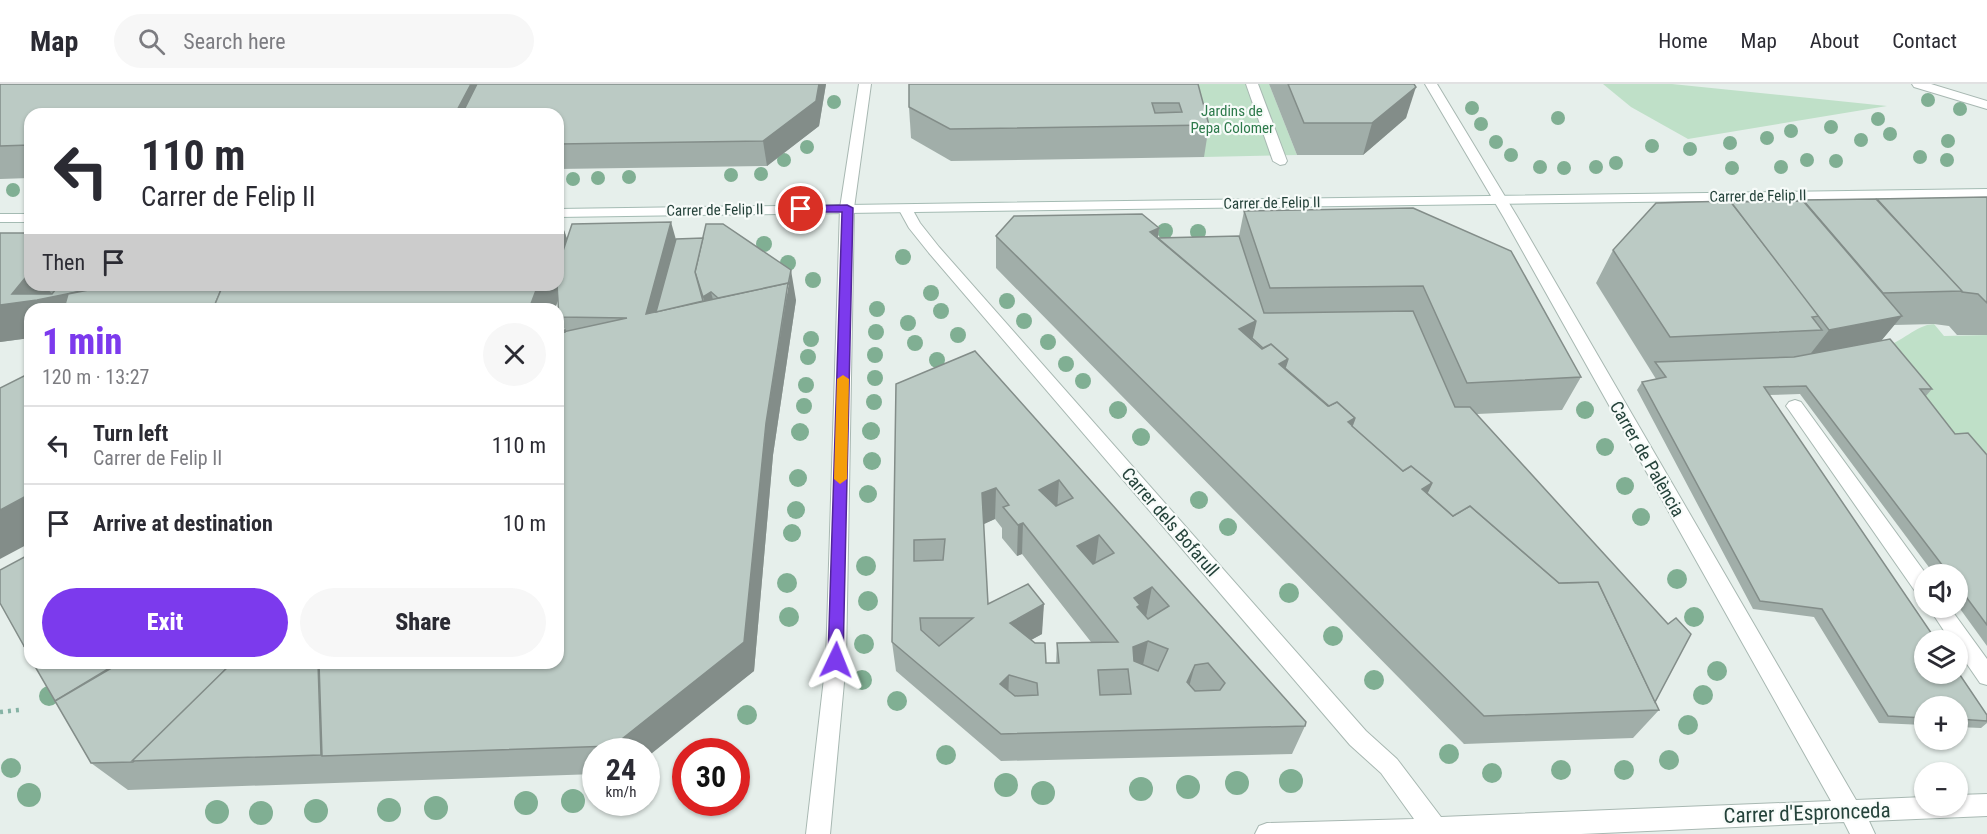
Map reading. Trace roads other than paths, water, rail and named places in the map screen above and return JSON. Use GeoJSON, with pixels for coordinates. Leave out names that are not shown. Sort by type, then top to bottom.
{"type":"FeatureCollection","features":[{"type":"Feature","properties":{"kind":"street"},"geometry":{"type":"LineString","coordinates":[[818,834],[836,660],[847,208],[865,84]]}},
{"type":"Feature","properties":{"kind":"street"},"geometry":{"type":"LineString","coordinates":[[1252,84],[1280,161]]}},
{"type":"Feature","properties":{"kind":"street","name":"Carrer de Palència"},"geometry":{"type":"LineString","coordinates":[[1431,84],[1863,834]]}},
{"type":"Feature","properties":{"kind":"street"},"geometry":{"type":"LineString","coordinates":[[1918,84],[1987,105]]}},
{"type":"Feature","properties":{"kind":"street"},"geometry":{"type":"LineString","coordinates":[[1960,84],[1987,92]]}},
{"type":"Feature","properties":{"kind":"street","name":"Carrer de Felip II"},"geometry":{"type":"LineString","coordinates":[[564,213],[1987,193]]}},
{"type":"Feature","properties":{"kind":"street","name":"Carrer dels Bofarull"},"geometry":{"type":"LineString","coordinates":[[905,208],[914,225],[934,250],[1358,738],[1389,766],[1436,831]]}},
{"type":"Feature","properties":{"kind":"street"},"geometry":{"type":"LineString","coordinates":[[0,218],[24,218]]}},
{"type":"Feature","properties":{"kind":"street"},"geometry":{"type":"LineString","coordinates":[[1795,406],[1914,574]]}},
{"type":"Feature","properties":{"kind":"street"},"geometry":{"type":"LineString","coordinates":[[1946,618],[1987,675]]}},
{"type":"Feature","properties":{"kind":"street","name":"Carrer d'Espronceda"},"geometry":{"type":"LineString","coordinates":[[1267,834],[1436,831],[1987,805]]}},
{"type":"Feature","properties":{"kind":"park label","name":"Jardins de Pepa Colomer"},"geometry":{"type":"Point","coordinates":[1232,120]}}]}
